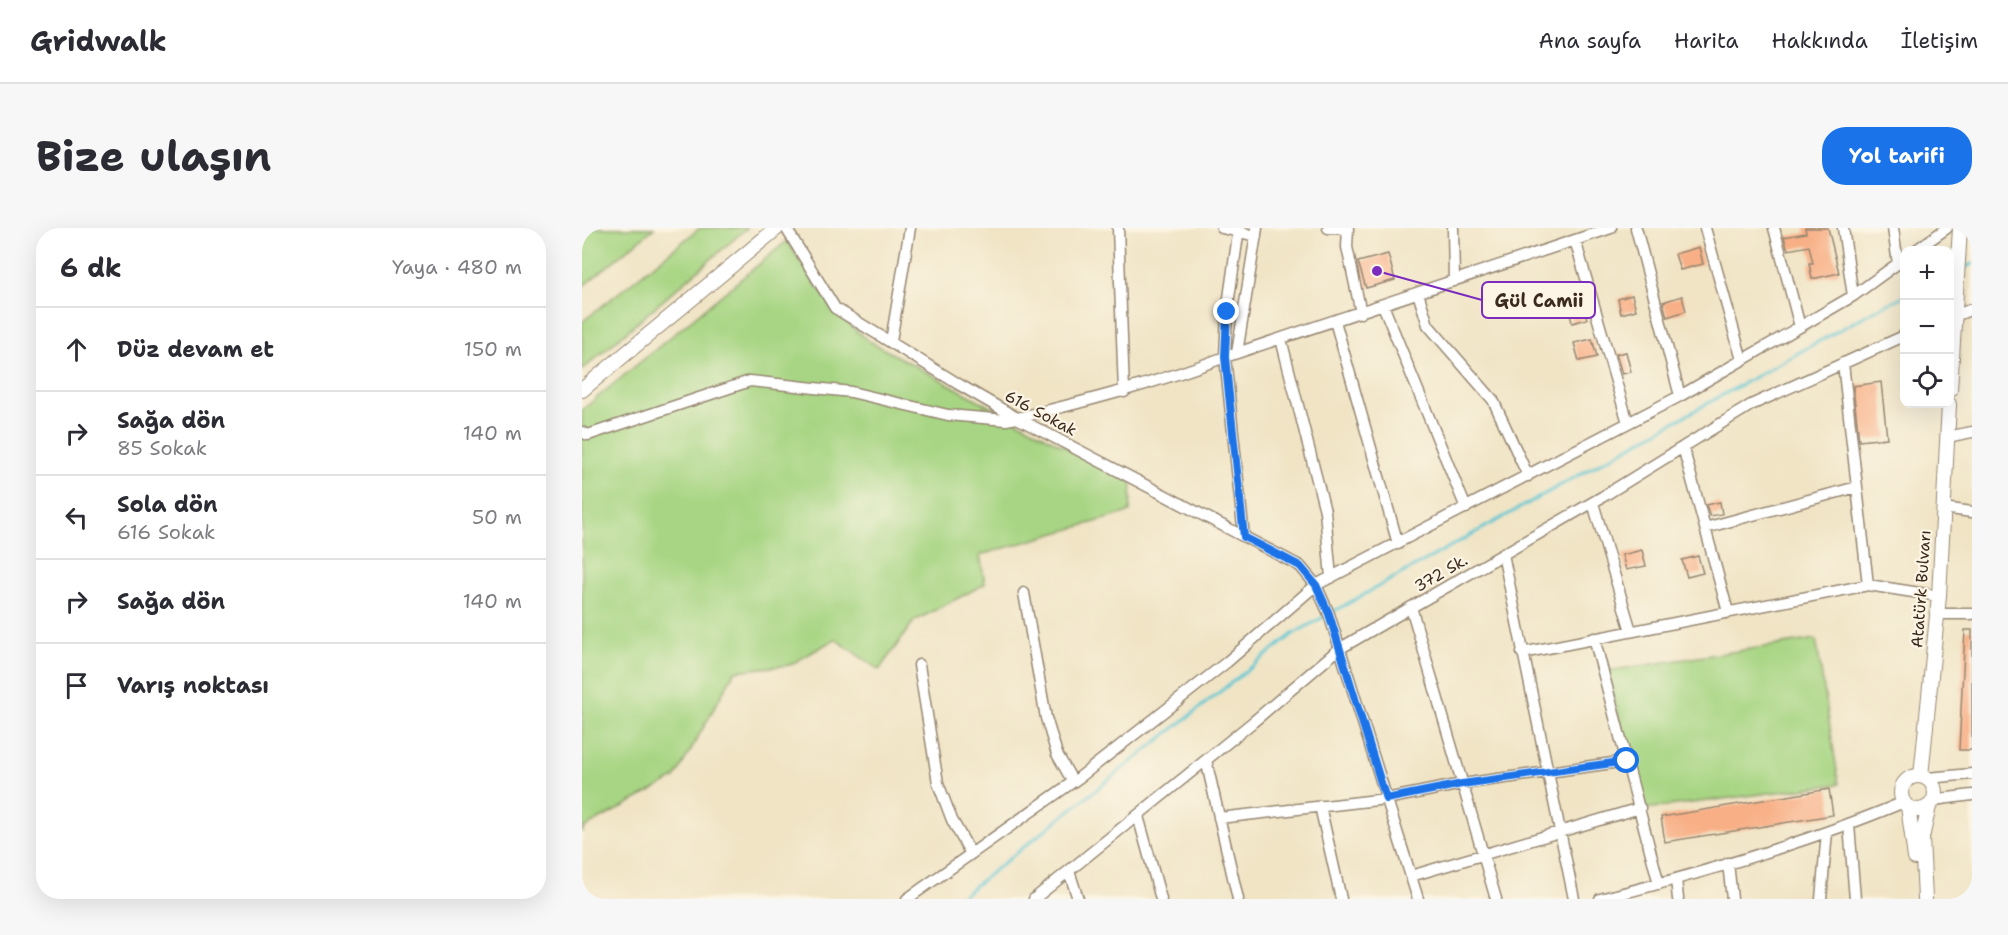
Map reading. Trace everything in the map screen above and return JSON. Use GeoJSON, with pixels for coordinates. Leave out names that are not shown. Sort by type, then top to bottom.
{"type":"FeatureCollection","features":[{"type":"Feature","properties":{"kind":"main road"},"geometry":{"type":"LineString","coordinates":[[582,390],[777,228]]}},
{"type":"Feature","properties":{"kind":"main road"},"geometry":{"type":"LineString","coordinates":[[1954,300],[1956,229]]}},
{"type":"Feature","properties":{"kind":"main road","name":"Atatürk Bulvarı"},"geometry":{"type":"LineString","coordinates":[[1924,777],[1939,596],[1949,408]]}},
{"type":"Feature","properties":{"kind":"main road"},"geometry":{"type":"LineString","coordinates":[[1920,899],[1902,790],[1910,778],[1924,777],[1934,789],[1922,838],[1925,899]]}},
{"type":"Feature","properties":{"kind":"main road"},"geometry":{"type":"LineString","coordinates":[[1906,804],[1918,810],[1931,803]]}},
{"type":"Feature","properties":{"kind":"street","name":"616 Sokak"},"geometry":{"type":"LineString","coordinates":[[786,228],[835,308],[1017,418],[1300,566],[1316,585],[1329,614],[1418,899]]}},
{"type":"Feature","properties":{"kind":"street"},"geometry":{"type":"LineString","coordinates":[[891,341],[910,228]]}},
{"type":"Feature","properties":{"kind":"street"},"geometry":{"type":"LineString","coordinates":[[1118,228],[1124,392]]}},
{"type":"Feature","properties":{"kind":"street"},"geometry":{"type":"LineString","coordinates":[[1222,228],[1256,232],[1237,353]]}},
{"type":"Feature","properties":{"kind":"street"},"geometry":{"type":"LineString","coordinates":[[1328,228],[1348,231],[1347,247],[1361,313]]}},
{"type":"Feature","properties":{"kind":"street"},"geometry":{"type":"LineString","coordinates":[[1453,228],[1454,281]]}},
{"type":"Feature","properties":{"kind":"street"},"geometry":{"type":"LineString","coordinates":[[582,432],[588,435],[750,381],[851,392],[948,415],[1006,420],[1017,418],[1124,392],[1190,371],[1225,357],[1611,228]]}},
{"type":"Feature","properties":{"kind":"street"},"geometry":{"type":"LineString","coordinates":[[1636,228],[1680,396]]}},
{"type":"Feature","properties":{"kind":"street"},"geometry":{"type":"LineString","coordinates":[[1705,228],[1742,360]]}},
{"type":"Feature","properties":{"kind":"street"},"geometry":{"type":"LineString","coordinates":[[1774,228],[1800,327]]}},
{"type":"Feature","properties":{"kind":"street"},"geometry":{"type":"LineString","coordinates":[[1843,228],[1853,296]]}},
{"type":"Feature","properties":{"kind":"street"},"geometry":{"type":"LineString","coordinates":[[1893,228],[1900,257]]}},
{"type":"Feature","properties":{"kind":"street"},"geometry":{"type":"LineString","coordinates":[[1924,246],[1956,229]]}},
{"type":"Feature","properties":{"kind":"street"},"geometry":{"type":"LineString","coordinates":[[1239,230],[1227,312],[1225,357],[1244,537]]}},
{"type":"Feature","properties":{"kind":"street"},"geometry":{"type":"LineString","coordinates":[[1575,240],[1628,423]]}},
{"type":"Feature","properties":{"kind":"street"},"geometry":{"type":"LineString","coordinates":[[907,899],[1073,782],[1227,663],[1316,585],[1680,396],[1853,296],[1900,262]]}},
{"type":"Feature","properties":{"kind":"street"},"geometry":{"type":"LineString","coordinates":[[1418,293],[1428,325],[1493,400],[1528,476]]}},
{"type":"Feature","properties":{"kind":"street"},"geometry":{"type":"LineString","coordinates":[[1383,305],[1466,508]]}},
{"type":"Feature","properties":{"kind":"street"},"geometry":{"type":"LineString","coordinates":[[1954,316],[1972,309]]}},
{"type":"Feature","properties":{"kind":"street"},"geometry":{"type":"LineString","coordinates":[[1335,321],[1398,544]]}},
{"type":"Feature","properties":{"kind":"street","name":"372 Sk."},"geometry":{"type":"LineString","coordinates":[[1034,899],[1339,649],[1593,503],[1751,405],[1900,338]]}},
{"type":"Feature","properties":{"kind":"street"},"geometry":{"type":"LineString","coordinates":[[1281,339],[1325,511],[1331,578]]}},
{"type":"Feature","properties":{"kind":"street"},"geometry":{"type":"LineString","coordinates":[[1843,363],[1868,585]]}},
{"type":"Feature","properties":{"kind":"street"},"geometry":{"type":"LineString","coordinates":[[1947,437],[1972,432]]}},
{"type":"Feature","properties":{"kind":"street"},"geometry":{"type":"LineString","coordinates":[[1683,447],[1728,612]]}},
{"type":"Feature","properties":{"kind":"street"},"geometry":{"type":"LineString","coordinates":[[1705,528],[1857,487]]}},
{"type":"Feature","properties":{"kind":"street"},"geometry":{"type":"LineString","coordinates":[[1593,503],[1631,631]]}},
{"type":"Feature","properties":{"kind":"street"},"geometry":{"type":"LineString","coordinates":[[1943,508],[1972,512]]}},
{"type":"Feature","properties":{"kind":"street"},"geometry":{"type":"LineString","coordinates":[[1503,554],[1574,899]]}},
{"type":"Feature","properties":{"kind":"street"},"geometry":{"type":"LineString","coordinates":[[1522,652],[1868,585],[1939,596]]}},
{"type":"Feature","properties":{"kind":"street"},"geometry":{"type":"LineString","coordinates":[[1024,593],[1046,718],[1057,754],[1073,782]]}},
{"type":"Feature","properties":{"kind":"street"},"geometry":{"type":"LineString","coordinates":[[1411,607],[1496,899]]}},
{"type":"Feature","properties":{"kind":"street"},"geometry":{"type":"LineString","coordinates":[[1937,614],[1972,614]]}},
{"type":"Feature","properties":{"kind":"street"},"geometry":{"type":"LineString","coordinates":[[1594,638],[1659,884]]}},
{"type":"Feature","properties":{"kind":"street"},"geometry":{"type":"LineString","coordinates":[[919,665],[939,783],[952,820],[971,854]]}},
{"type":"Feature","properties":{"kind":"street"},"geometry":{"type":"LineString","coordinates":[[1206,760],[1238,899]]}},
{"type":"Feature","properties":{"kind":"street"},"geometry":{"type":"LineString","coordinates":[[1219,818],[1386,799],[1462,784],[1627,761]]}},
{"type":"Feature","properties":{"kind":"street"},"geometry":{"type":"LineString","coordinates":[[1924,777],[1972,774]]}},
{"type":"Feature","properties":{"kind":"street"},"geometry":{"type":"LineString","coordinates":[[1931,803],[1972,795]]}},
{"type":"Feature","properties":{"kind":"street"},"geometry":{"type":"LineString","coordinates":[[1600,899],[1728,863],[1849,825],[1906,804]]}},
{"type":"Feature","properties":{"kind":"street"},"geometry":{"type":"LineString","coordinates":[[1320,806],[1341,899]]}},
{"type":"Feature","properties":{"kind":"street"},"geometry":{"type":"LineString","coordinates":[[1411,876],[1640,808]]}},
{"type":"Feature","properties":{"kind":"street"},"geometry":{"type":"LineString","coordinates":[[1138,816],[1161,899]]}},
{"type":"Feature","properties":{"kind":"street"},"geometry":{"type":"LineString","coordinates":[[1849,825],[1856,899]]}},
{"type":"Feature","properties":{"kind":"street"},"geometry":{"type":"LineString","coordinates":[[1821,899],[1827,832]]}},
{"type":"Feature","properties":{"kind":"street"},"geometry":{"type":"LineString","coordinates":[[1728,863],[1732,899]]}},
{"type":"Feature","properties":{"kind":"street"},"geometry":{"type":"LineString","coordinates":[[1069,871],[1078,899]]}},
{"type":"Feature","properties":{"kind":"street"},"geometry":{"type":"LineString","coordinates":[[1676,879],[1678,899]]}},
{"type":"Feature","properties":{"kind":"green space"},"geometry":{"type":"Polygon","coordinates":[[[582,228],[654,228],[582,287],[582,228]]]}},
{"type":"Feature","properties":{"kind":"green space"},"geometry":{"type":"Polygon","coordinates":[[[700,228],[747,228],[582,370],[582,322],[700,228]]]}},
{"type":"Feature","properties":{"kind":"green space"},"geometry":{"type":"Polygon","coordinates":[[[787,241],[833,307],[855,330],[869,341],[1132,483],[1130,512],[980,555],[985,584],[914,621],[879,670],[835,639],[790,665],[735,671],[675,778],[584,828],[582,833],[582,410],[787,241]]]}},
{"type":"Feature","properties":{"kind":"green space"},"geometry":{"type":"Polygon","coordinates":[[[1816,639],[1839,784],[1645,809],[1606,671],[1816,639]]]}},
{"type":"Feature","properties":{"kind":"building"},"geometry":{"type":"Polygon","coordinates":[[[1805,228],[1828,228],[1839,273],[1812,279],[1809,263],[1813,263],[1809,246],[1788,250],[1784,237],[1806,233],[1805,228]]]}},
{"type":"Feature","properties":{"kind":"building"},"geometry":{"type":"Polygon","coordinates":[[[1699,247],[1703,264],[1680,270],[1675,254],[1699,247]]]}},
{"type":"Feature","properties":{"kind":"building"},"geometry":{"type":"Polygon","coordinates":[[[1388,254],[1395,280],[1366,288],[1358,262],[1388,254]]]}},
{"type":"Feature","properties":{"kind":"building"},"geometry":{"type":"Polygon","coordinates":[[[1632,295],[1636,310],[1621,314],[1618,299],[1632,295]]]}},
{"type":"Feature","properties":{"kind":"building"},"geometry":{"type":"Polygon","coordinates":[[[1682,296],[1686,311],[1667,317],[1663,302],[1682,296]]]}},
{"type":"Feature","properties":{"kind":"building"},"geometry":{"type":"Polygon","coordinates":[[[1582,300],[1587,319],[1572,323],[1568,303],[1582,300]]]}},
{"type":"Feature","properties":{"kind":"building"},"geometry":{"type":"Polygon","coordinates":[[[1592,339],[1597,357],[1579,361],[1574,343],[1592,339]]]}},
{"type":"Feature","properties":{"kind":"building"},"geometry":{"type":"Polygon","coordinates":[[[1626,352],[1631,372],[1622,374],[1616,354],[1626,352]]]}},
{"type":"Feature","properties":{"kind":"building"},"geometry":{"type":"Polygon","coordinates":[[[1881,382],[1887,438],[1859,441],[1853,386],[1881,382]]]}},
{"type":"Feature","properties":{"kind":"building"},"geometry":{"type":"Polygon","coordinates":[[[1720,502],[1722,514],[1710,516],[1706,505],[1720,502]]]}},
{"type":"Feature","properties":{"kind":"building"},"geometry":{"type":"Polygon","coordinates":[[[1642,550],[1646,566],[1626,570],[1622,555],[1642,550]]]}},
{"type":"Feature","properties":{"kind":"building"},"geometry":{"type":"Polygon","coordinates":[[[1698,556],[1703,573],[1687,577],[1682,560],[1698,556]]]}},
{"type":"Feature","properties":{"kind":"building"},"geometry":{"type":"Polygon","coordinates":[[[1965,630],[1972,630],[1972,750],[1959,750],[1965,630]]]}},
{"type":"Feature","properties":{"kind":"building"},"geometry":{"type":"Polygon","coordinates":[[[1829,789],[1833,815],[1665,842],[1661,817],[1829,789]]]}},
{"type":"Feature","properties":{"kind":"waterway"},"geometry":{"type":"LineString","coordinates":[[1962,269],[1972,264]]}},
{"type":"Feature","properties":{"kind":"waterway"},"geometry":{"type":"LineString","coordinates":[[958,899],[1293,634],[1900,298]]}},
{"type":"Feature","properties":{"kind":"place","name":"Gül Camii"},"geometry":{"type":"Point","coordinates":[1377,271]}},
{"type":"Feature","properties":{"kind":"route"},"geometry":{"type":"LineString","coordinates":[[1227,312],[1225,357],[1244,537],[1300,566],[1316,585],[1329,614],[1342,663],[1386,799],[1462,784],[1627,761]]}}]}
